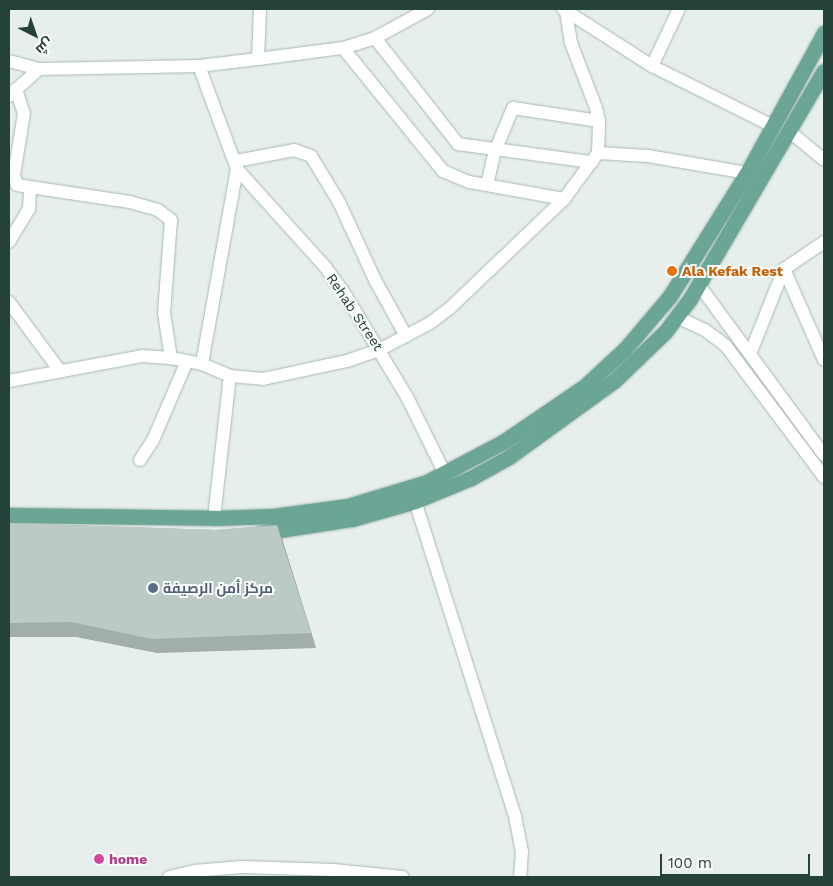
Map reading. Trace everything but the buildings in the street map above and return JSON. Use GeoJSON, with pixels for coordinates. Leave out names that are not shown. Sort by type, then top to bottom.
{"type":"FeatureCollection","features":[{"type":"Feature","properties":{"kind":"main road"},"geometry":{"type":"LineString","coordinates":[[9,515],[214,518],[273,516],[348,506],[445,474],[503,442],[555,408],[625,349],[651,320],[684,275],[747,173],[824,33]]}},
{"type":"Feature","properties":{"kind":"main road"},"geometry":{"type":"LineString","coordinates":[[249,534],[313,527],[415,501],[471,478],[509,457],[608,386],[664,332],[699,285],[824,71]]}},
{"type":"Feature","properties":{"kind":"main road"},"geometry":{"type":"LineString","coordinates":[[651,320],[664,332]]}},
{"type":"Feature","properties":{"kind":"main road"},"geometry":{"type":"LineString","coordinates":[[9,529],[157,533],[152,517]]}},
{"type":"Feature","properties":{"kind":"street"},"geometry":{"type":"LineString","coordinates":[[258,59],[260,9]]}},
{"type":"Feature","properties":{"kind":"street"},"geometry":{"type":"LineString","coordinates":[[9,61],[39,69],[199,66],[258,59],[343,48],[375,38],[428,9]]}},
{"type":"Feature","properties":{"kind":"street"},"geometry":{"type":"LineString","coordinates":[[652,66],[679,9]]}},
{"type":"Feature","properties":{"kind":"street"},"geometry":{"type":"LineString","coordinates":[[565,10],[652,66],[773,126]]}},
{"type":"Feature","properties":{"kind":"street"},"geometry":{"type":"LineString","coordinates":[[9,382],[112,360],[171,358],[202,364],[230,376],[277,376],[347,361],[381,349],[406,336],[450,308],[564,198],[595,157],[599,121],[592,90],[572,42],[565,10]]}},
{"type":"Feature","properties":{"kind":"street"},"geometry":{"type":"LineString","coordinates":[[375,38],[455,142],[495,151],[595,157],[648,156],[747,173]]}},
{"type":"Feature","properties":{"kind":"street"},"geometry":{"type":"LineString","coordinates":[[343,48],[442,171],[469,182],[564,198]]}},
{"type":"Feature","properties":{"kind":"street"},"geometry":{"type":"LineString","coordinates":[[199,66],[237,165],[202,364]]}},
{"type":"Feature","properties":{"kind":"street"},"geometry":{"type":"LineString","coordinates":[[39,69],[12,92],[24,113],[14,179],[19,187],[91,194],[130,202],[158,210],[170,220],[164,313],[171,358]]}},
{"type":"Feature","properties":{"kind":"street"},"geometry":{"type":"LineString","coordinates":[[487,185],[495,151],[510,110],[516,107],[599,121]]}},
{"type":"Feature","properties":{"kind":"street"},"geometry":{"type":"LineString","coordinates":[[790,131],[824,160]]}},
{"type":"Feature","properties":{"kind":"street"},"geometry":{"type":"LineString","coordinates":[[237,165],[294,150],[311,156],[340,202],[375,280],[406,336]]}},
{"type":"Feature","properties":{"kind":"street","name":"Rehab Street"},"geometry":{"type":"LineString","coordinates":[[237,165],[326,268],[381,349],[445,474]]}},
{"type":"Feature","properties":{"kind":"street"},"geometry":{"type":"LineString","coordinates":[[9,242],[30,209],[30,188]]}},
{"type":"Feature","properties":{"kind":"street"},"geometry":{"type":"LineString","coordinates":[[750,354],[784,269],[824,242]]}},
{"type":"Feature","properties":{"kind":"street"},"geometry":{"type":"LineString","coordinates":[[784,269],[812,340],[824,360]]}},
{"type":"Feature","properties":{"kind":"street"},"geometry":{"type":"LineString","coordinates":[[699,285],[824,455]]}},
{"type":"Feature","properties":{"kind":"street"},"geometry":{"type":"LineString","coordinates":[[9,302],[60,372]]}},
{"type":"Feature","properties":{"kind":"street"},"geometry":{"type":"LineString","coordinates":[[677,317],[705,330],[726,346],[824,477]]}},
{"type":"Feature","properties":{"kind":"street"},"geometry":{"type":"LineString","coordinates":[[812,340],[824,333]]}},
{"type":"Feature","properties":{"kind":"street"},"geometry":{"type":"LineString","coordinates":[[140,460],[152,440],[186,361]]}},
{"type":"Feature","properties":{"kind":"street"},"geometry":{"type":"LineString","coordinates":[[214,518],[230,376]]}},
{"type":"Feature","properties":{"kind":"street"},"geometry":{"type":"LineString","coordinates":[[415,501],[515,816],[522,851],[520,877]]}},
{"type":"Feature","properties":{"kind":"street"},"geometry":{"type":"LineString","coordinates":[[169,877],[194,871],[334,870],[404,877]]}},
{"type":"Feature","properties":{"kind":"place","name":"Ala Kefak Rest"},"geometry":{"type":"Point","coordinates":[672,271]}},
{"type":"Feature","properties":{"kind":"place","name":"مركز أمن الرصيفة"},"geometry":{"type":"Point","coordinates":[153,588]}},
{"type":"Feature","properties":{"kind":"place","name":"home"},"geometry":{"type":"Point","coordinates":[99,859]}}]}
